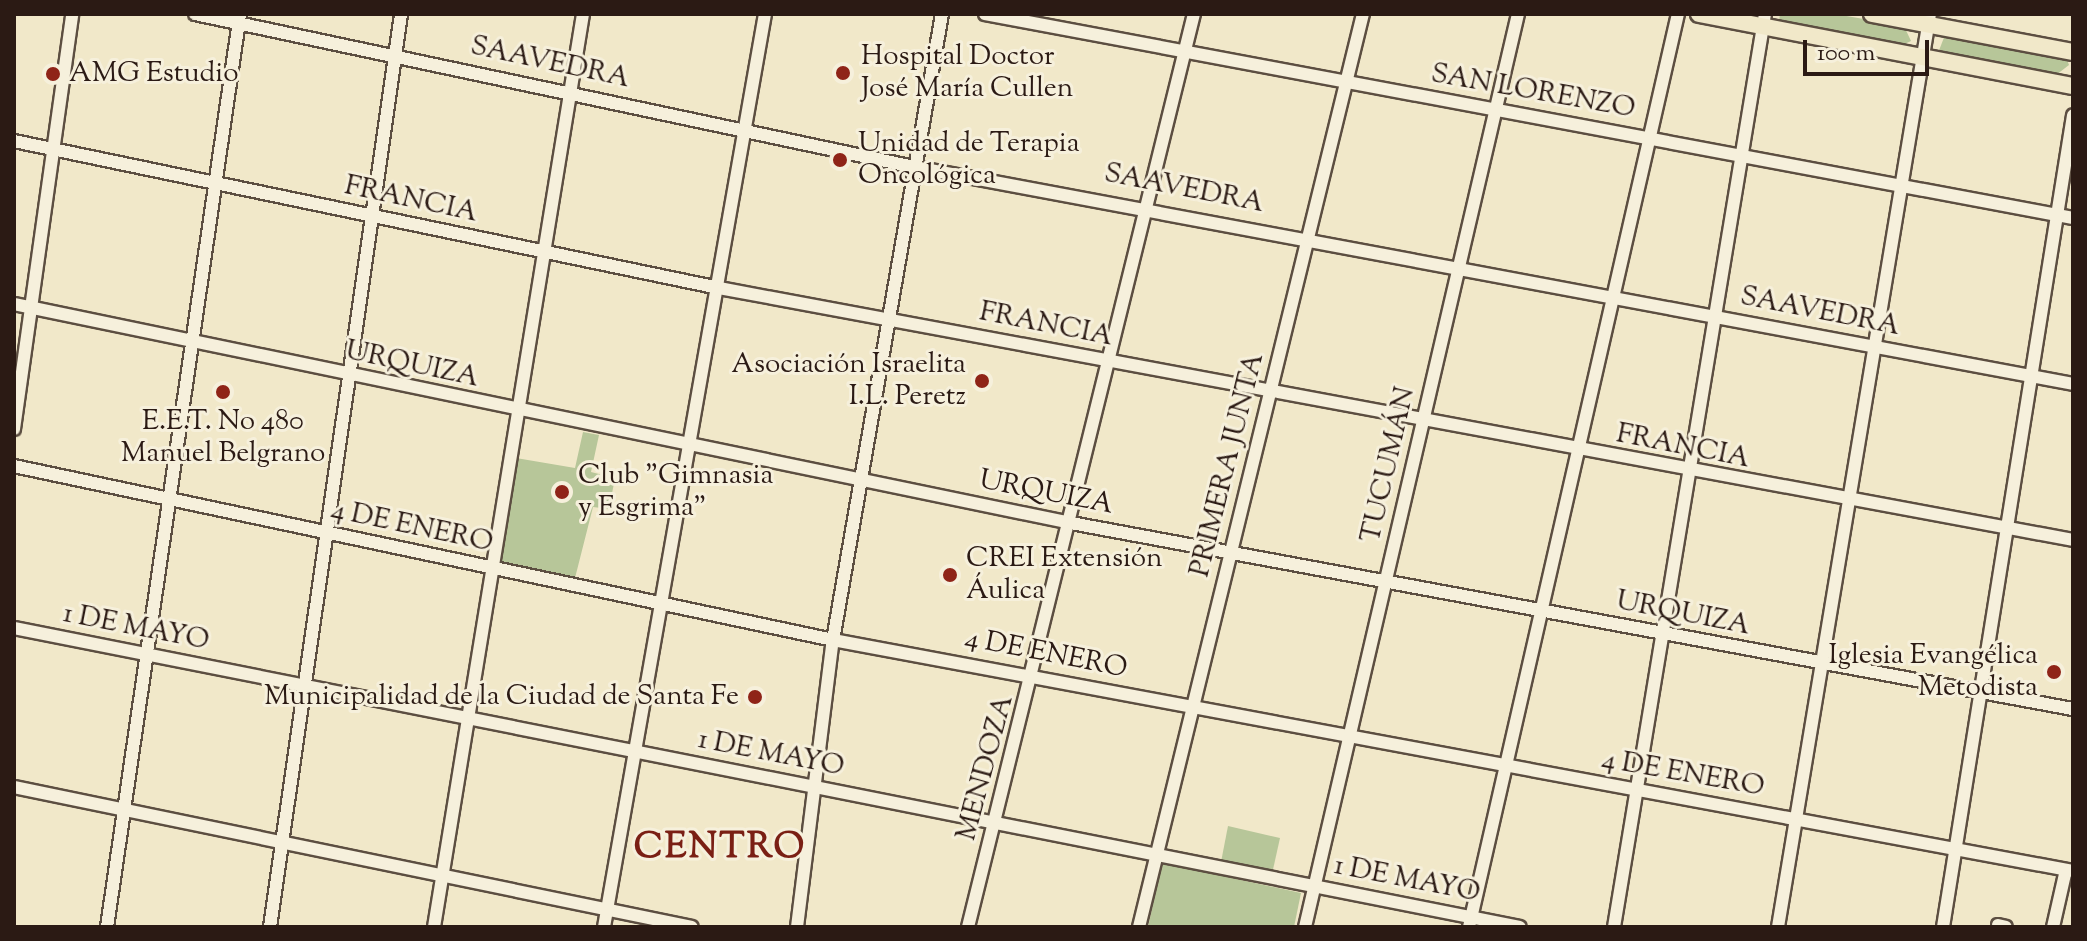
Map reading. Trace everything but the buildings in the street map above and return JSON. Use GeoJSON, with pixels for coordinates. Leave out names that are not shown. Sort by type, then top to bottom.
{"type":"FeatureCollection","features":[{"type":"Feature","properties":{"kind":"main road"},"geometry":{"type":"LineString","coordinates":[[1699,14],[1764,20],[1922,57],[2073,86]]}},
{"type":"Feature","properties":{"kind":"main road"},"geometry":{"type":"LineString","coordinates":[[1872,14],[1929,19],[2073,52]]}},
{"type":"Feature","properties":{"kind":"street"},"geometry":{"type":"LineString","coordinates":[[14,429],[72,14]]}},
{"type":"Feature","properties":{"kind":"street","name":"SAAVEDRA"},"geometry":{"type":"LineString","coordinates":[[195,14],[240,18],[395,55],[914,167],[1148,206],[2073,384]]}},
{"type":"Feature","properties":{"kind":"street"},"geometry":{"type":"LineString","coordinates":[[270,927],[353,376],[401,14]]}},
{"type":"Feature","properties":{"kind":"street"},"geometry":{"type":"LineString","coordinates":[[434,927],[440,875],[496,570],[583,14]]}},
{"type":"Feature","properties":{"kind":"street"},"geometry":{"type":"LineString","coordinates":[[604,927],[765,14]]}},
{"type":"Feature","properties":{"kind":"street"},"geometry":{"type":"LineString","coordinates":[[797,927],[833,640],[942,14]]}},
{"type":"Feature","properties":{"kind":"street","name":"SAN LORENZO"},"geometry":{"type":"LineString","coordinates":[[985,14],[2073,218]]}},
{"type":"Feature","properties":{"kind":"street","name":"MENDOZA"},"geometry":{"type":"LineString","coordinates":[[968,927],[1036,675],[1194,14]]}},
{"type":"Feature","properties":{"kind":"street","name":"PRIMERA JUNTA"},"geometry":{"type":"LineString","coordinates":[[1139,927],[1363,14]]}},
{"type":"Feature","properties":{"kind":"street","name":"TUCUMÁN"},"geometry":{"type":"LineString","coordinates":[[1305,927],[1518,14]]}},
{"type":"Feature","properties":{"kind":"street"},"geometry":{"type":"LineString","coordinates":[[1470,922],[1678,14]]}},
{"type":"Feature","properties":{"kind":"street"},"geometry":{"type":"LineString","coordinates":[[107,927],[144,653],[240,18]]}},
{"type":"Feature","properties":{"kind":"street"},"geometry":{"type":"LineString","coordinates":[[1778,927],[1871,346],[1929,19]]}},
{"type":"Feature","properties":{"kind":"street"},"geometry":{"type":"LineString","coordinates":[[1614,927],[1692,474],[1764,20]]}},
{"type":"Feature","properties":{"kind":"street"},"geometry":{"type":"LineString","coordinates":[[1943,927],[1977,693],[2073,115]]}},
{"type":"Feature","properties":{"kind":"street","name":"FRANCIA"},"geometry":{"type":"LineString","coordinates":[[14,141],[719,288],[1424,420],[1845,503],[2073,540]]}},
{"type":"Feature","properties":{"kind":"street","name":"URQUIZA"},"geometry":{"type":"LineString","coordinates":[[14,304],[519,413],[1071,523],[1232,549],[1819,665],[2073,709]]}},
{"type":"Feature","properties":{"kind":"street","name":"4 DE ENERO"},"geometry":{"type":"LineString","coordinates":[[14,466],[833,640],[1036,675],[1637,791],[2069,870]]}},
{"type":"Feature","properties":{"kind":"street","name":"1 DE MAYO"},"geometry":{"type":"LineString","coordinates":[[14,628],[1157,853],[1470,922],[1520,927]]}},
{"type":"Feature","properties":{"kind":"street"},"geometry":{"type":"LineString","coordinates":[[14,787],[692,927]]}},
{"type":"Feature","properties":{"kind":"street"},"geometry":{"type":"LineString","coordinates":[[2053,927],[2069,870]]}},
{"type":"Feature","properties":{"kind":"green space"},"geometry":{"type":"Polygon","coordinates":[[[1780,14],[1835,14],[1904,26],[1911,41],[1900,46],[1779,21],[1780,14]]]}},
{"type":"Feature","properties":{"kind":"green space"},"geometry":{"type":"Polygon","coordinates":[[[1945,35],[2066,57],[2069,65],[2056,75],[1938,53],[1945,35]]]}},
{"type":"Feature","properties":{"kind":"green space","name":"Club \"Gimnasia y Esgrima\""},"geometry":{"type":"Polygon","coordinates":[[[583,432],[599,435],[591,472],[615,478],[609,509],[593,507],[575,578],[501,563],[516,458],[575,468],[583,432]]]}},
{"type":"Feature","properties":{"kind":"green space"},"geometry":{"type":"Polygon","coordinates":[[[1228,826],[1280,838],[1272,874],[1221,862],[1228,826]]]}},
{"type":"Feature","properties":{"kind":"green space"},"geometry":{"type":"Polygon","coordinates":[[[1162,863],[1301,893],[1294,927],[1148,927],[1162,863]]]}},
{"type":"Feature","properties":{"kind":"place","name":"Hospital Doctor José María Cullen"},"geometry":{"type":"Point","coordinates":[843,73]}},
{"type":"Feature","properties":{"kind":"place","name":"AMG Estudio"},"geometry":{"type":"Point","coordinates":[53,74]}},
{"type":"Feature","properties":{"kind":"place","name":"Unidad de Terapia Oncológica"},"geometry":{"type":"Point","coordinates":[840,160]}},
{"type":"Feature","properties":{"kind":"place","name":"Asociación Israelita I.L. Peretz"},"geometry":{"type":"Point","coordinates":[982,381]}},
{"type":"Feature","properties":{"kind":"place","name":"E.E.T. No 480 Manuel Belgrano"},"geometry":{"type":"Point","coordinates":[223,392]}},
{"type":"Feature","properties":{"kind":"place","name":"Club \"Gimnasia y Esgrima\""},"geometry":{"type":"Point","coordinates":[562,492]}},
{"type":"Feature","properties":{"kind":"place","name":"CREI Extensión Áulica"},"geometry":{"type":"Point","coordinates":[950,575]}},
{"type":"Feature","properties":{"kind":"place","name":"Iglesia Evangélica Metodista"},"geometry":{"type":"Point","coordinates":[2054,672]}},
{"type":"Feature","properties":{"kind":"place","name":"Municipalidad de la Ciudad de Santa Fe"},"geometry":{"type":"Point","coordinates":[755,697]}},
{"type":"Feature","properties":{"kind":"district","name":"CENTRO"},"geometry":{"type":"Point","coordinates":[720,849]}}]}
